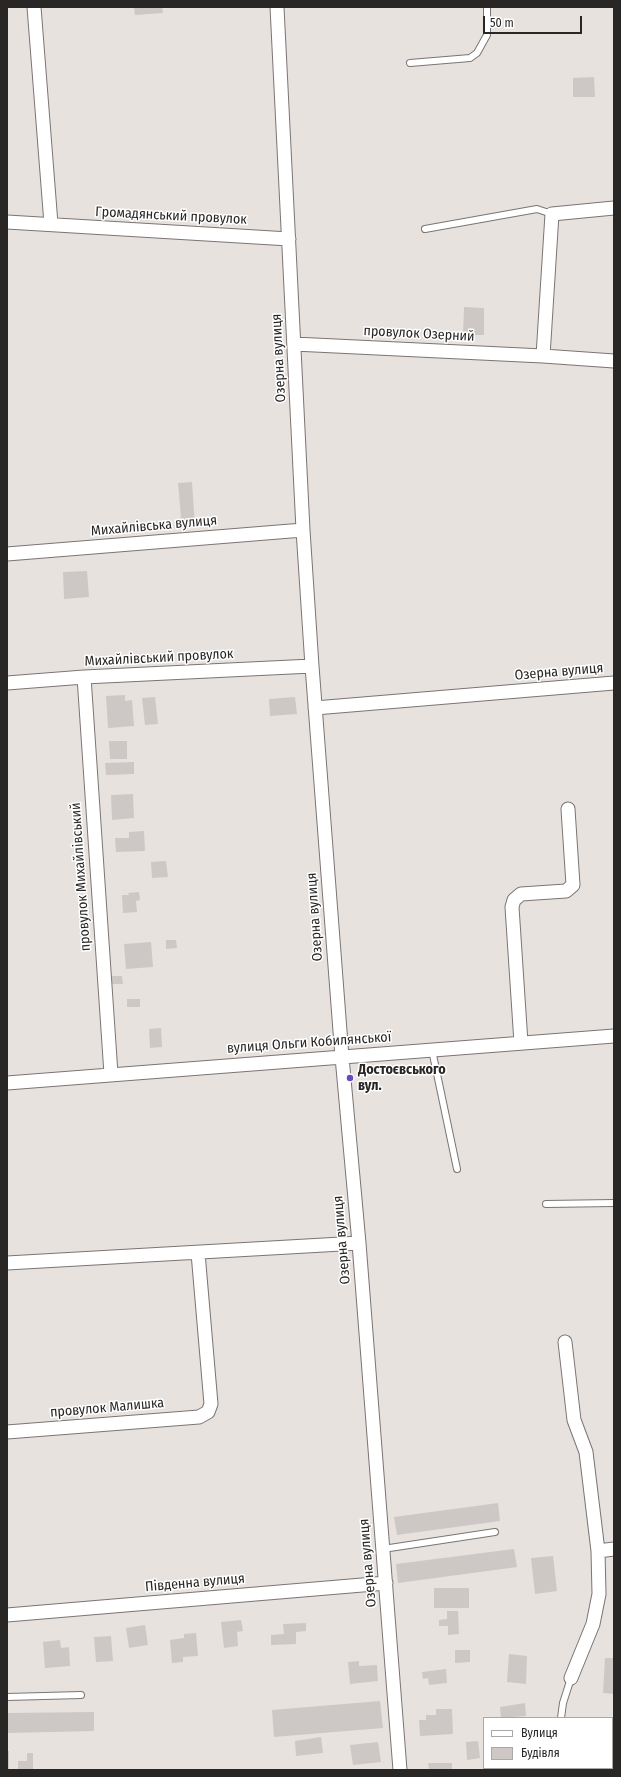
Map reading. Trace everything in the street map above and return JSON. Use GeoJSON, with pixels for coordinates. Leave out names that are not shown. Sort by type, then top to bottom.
{"type":"FeatureCollection","features":[{"type":"Feature","properties":{"kind":"street"},"geometry":{"type":"LineString","coordinates":[[34,7],[51,224]]}},
{"type":"Feature","properties":{"kind":"street","name":"Озерна вулиця"},"geometry":{"type":"LineString","coordinates":[[277,7],[290,239],[303,530],[312,666],[400,1770]]}},
{"type":"Feature","properties":{"kind":"street"},"geometry":{"type":"LineString","coordinates":[[543,356],[552,214],[614,208]]}},
{"type":"Feature","properties":{"kind":"street","name":"Громадянський провулок"},"geometry":{"type":"LineString","coordinates":[[7,222],[290,239]]}},
{"type":"Feature","properties":{"kind":"street","name":"провулок Озерний"},"geometry":{"type":"LineString","coordinates":[[294,344],[543,356],[614,361]]}},
{"type":"Feature","properties":{"kind":"street","name":"Михайлівська вулиця"},"geometry":{"type":"LineString","coordinates":[[7,554],[303,530]]}},
{"type":"Feature","properties":{"kind":"street","name":"Михайлівський провулок"},"geometry":{"type":"LineString","coordinates":[[7,683],[84,677],[312,666]]}},
{"type":"Feature","properties":{"kind":"street","name":"провулок Михайлівський"},"geometry":{"type":"LineString","coordinates":[[84,677],[111,1074]]}},
{"type":"Feature","properties":{"kind":"street","name":"Озерна вулиця"},"geometry":{"type":"LineString","coordinates":[[315,708],[614,683]]}},
{"type":"Feature","properties":{"kind":"street"},"geometry":{"type":"LineString","coordinates":[[521,1043],[512,907],[514,900],[521,894],[566,891],[573,885],[568,809]]}},
{"type":"Feature","properties":{"kind":"street","name":"вулиця Ольги Кобилянської"},"geometry":{"type":"LineString","coordinates":[[7,1083],[614,1036]]}},
{"type":"Feature","properties":{"kind":"street"},"geometry":{"type":"LineString","coordinates":[[7,1263],[359,1243]]}},
{"type":"Feature","properties":{"kind":"street","name":"провулок Малишка"},"geometry":{"type":"LineString","coordinates":[[7,1432],[199,1416],[208,1412],[211,1404],[198,1253]]}},
{"type":"Feature","properties":{"kind":"street"},"geometry":{"type":"LineString","coordinates":[[565,1342],[574,1420],[586,1452],[598,1551],[599,1594],[593,1624],[571,1678]]}},
{"type":"Feature","properties":{"kind":"street"},"geometry":{"type":"LineString","coordinates":[[598,1551],[614,1549]]}},
{"type":"Feature","properties":{"kind":"street","name":"Південна вулиця"},"geometry":{"type":"LineString","coordinates":[[7,1615],[386,1583]]}},
{"type":"Feature","properties":{"kind":"lane"},"geometry":{"type":"LineString","coordinates":[[410,63],[470,58],[478,53],[488,35],[487,7]]}},
{"type":"Feature","properties":{"kind":"lane"},"geometry":{"type":"LineString","coordinates":[[426,229],[538,209],[552,214]]}},
{"type":"Feature","properties":{"kind":"lane"},"geometry":{"type":"LineString","coordinates":[[432,1050],[457,1169]]}},
{"type":"Feature","properties":{"kind":"lane"},"geometry":{"type":"LineString","coordinates":[[546,1204],[614,1203]]}},
{"type":"Feature","properties":{"kind":"lane"},"geometry":{"type":"LineString","coordinates":[[383,1549],[495,1532]]}},
{"type":"Feature","properties":{"kind":"lane"},"geometry":{"type":"LineString","coordinates":[[561,1717],[563,1703],[571,1678]]}},
{"type":"Feature","properties":{"kind":"lane"},"geometry":{"type":"LineString","coordinates":[[7,1697],[81,1695]]}},
{"type":"Feature","properties":{"kind":"building"},"geometry":{"type":"Polygon","coordinates":[[[134,7],[162,7],[163,13],[135,15],[134,7]]]}},
{"type":"Feature","properties":{"kind":"building"},"geometry":{"type":"Polygon","coordinates":[[[594,77],[595,97],[573,97],[573,78],[594,77]]]}},
{"type":"Feature","properties":{"kind":"building"},"geometry":{"type":"Polygon","coordinates":[[[464,307],[484,308],[484,335],[463,335],[464,307]]]}},
{"type":"Feature","properties":{"kind":"building"},"geometry":{"type":"Polygon","coordinates":[[[192,482],[195,526],[182,528],[178,483],[192,482]]]}},
{"type":"Feature","properties":{"kind":"building"},"geometry":{"type":"Polygon","coordinates":[[[87,571],[89,597],[64,599],[63,572],[87,571]]]}},
{"type":"Feature","properties":{"kind":"building"},"geometry":{"type":"Polygon","coordinates":[[[125,695],[125,701],[132,700],[134,726],[108,728],[106,696],[125,695]]]}},
{"type":"Feature","properties":{"kind":"building"},"geometry":{"type":"Polygon","coordinates":[[[155,697],[158,724],[145,725],[142,698],[155,697]]]}},
{"type":"Feature","properties":{"kind":"building"},"geometry":{"type":"Polygon","coordinates":[[[295,697],[297,714],[270,716],[269,699],[295,697]]]}},
{"type":"Feature","properties":{"kind":"building"},"geometry":{"type":"Polygon","coordinates":[[[109,741],[127,741],[127,759],[110,759],[109,741]]]}},
{"type":"Feature","properties":{"kind":"building"},"geometry":{"type":"Polygon","coordinates":[[[134,762],[134,774],[106,775],[105,763],[134,762]]]}},
{"type":"Feature","properties":{"kind":"building"},"geometry":{"type":"Polygon","coordinates":[[[133,794],[134,818],[112,820],[111,795],[133,794]]]}},
{"type":"Feature","properties":{"kind":"building"},"geometry":{"type":"Polygon","coordinates":[[[144,831],[145,851],[116,852],[115,838],[129,838],[129,832],[144,831]]]}},
{"type":"Feature","properties":{"kind":"building"},"geometry":{"type":"Polygon","coordinates":[[[166,861],[168,877],[152,878],[151,862],[166,861]]]}},
{"type":"Feature","properties":{"kind":"building"},"geometry":{"type":"Polygon","coordinates":[[[139,892],[140,900],[136,901],[137,912],[123,913],[122,895],[129,895],[128,893],[139,892]]]}},
{"type":"Feature","properties":{"kind":"building"},"geometry":{"type":"Polygon","coordinates":[[[166,940],[176,940],[177,948],[166,949],[166,940]]]}},
{"type":"Feature","properties":{"kind":"building"},"geometry":{"type":"Polygon","coordinates":[[[151,942],[153,967],[126,969],[124,944],[151,942]]]}},
{"type":"Feature","properties":{"kind":"building"},"geometry":{"type":"Polygon","coordinates":[[[112,976],[122,976],[123,984],[112,984],[112,976]]]}},
{"type":"Feature","properties":{"kind":"building"},"geometry":{"type":"Polygon","coordinates":[[[127,999],[140,999],[140,1007],[127,1007],[127,999]]]}},
{"type":"Feature","properties":{"kind":"building"},"geometry":{"type":"Polygon","coordinates":[[[161,1028],[162,1047],[150,1048],[149,1029],[161,1028]]]}},
{"type":"Feature","properties":{"kind":"building"},"geometry":{"type":"Polygon","coordinates":[[[498,1503],[500,1521],[397,1535],[394,1517],[498,1503]]]}},
{"type":"Feature","properties":{"kind":"building"},"geometry":{"type":"Polygon","coordinates":[[[514,1549],[517,1567],[398,1583],[396,1564],[514,1549]]]}},
{"type":"Feature","properties":{"kind":"building"},"geometry":{"type":"Polygon","coordinates":[[[553,1556],[557,1591],[535,1594],[531,1558],[553,1556]]]}},
{"type":"Feature","properties":{"kind":"building"},"geometry":{"type":"Polygon","coordinates":[[[434,1588],[469,1588],[469,1608],[434,1608],[434,1588]]]}},
{"type":"Feature","properties":{"kind":"building"},"geometry":{"type":"Polygon","coordinates":[[[447,1611],[458,1611],[459,1634],[448,1635],[448,1626],[439,1626],[439,1620],[447,1619],[447,1611]]]}},
{"type":"Feature","properties":{"kind":"building"},"geometry":{"type":"Polygon","coordinates":[[[241,1620],[243,1631],[237,1632],[238,1646],[224,1648],[221,1622],[241,1620]]]}},
{"type":"Feature","properties":{"kind":"building"},"geometry":{"type":"Polygon","coordinates":[[[306,1623],[306,1631],[296,1632],[296,1644],[271,1645],[271,1635],[284,1634],[283,1624],[306,1623]]]}},
{"type":"Feature","properties":{"kind":"building"},"geometry":{"type":"Polygon","coordinates":[[[145,1625],[148,1645],[129,1648],[126,1628],[145,1625]]]}},
{"type":"Feature","properties":{"kind":"building"},"geometry":{"type":"Polygon","coordinates":[[[196,1633],[198,1656],[183,1657],[183,1662],[172,1663],[170,1640],[184,1638],[184,1634],[196,1633]]]}},
{"type":"Feature","properties":{"kind":"building"},"geometry":{"type":"Polygon","coordinates":[[[111,1636],[113,1661],[96,1662],[94,1637],[111,1636]]]}},
{"type":"Feature","properties":{"kind":"building"},"geometry":{"type":"Polygon","coordinates":[[[60,1640],[61,1648],[69,1647],[70,1666],[45,1668],[43,1642],[60,1640]]]}},
{"type":"Feature","properties":{"kind":"building"},"geometry":{"type":"Polygon","coordinates":[[[455,1650],[470,1650],[470,1662],[455,1663],[455,1650]]]}},
{"type":"Feature","properties":{"kind":"building"},"geometry":{"type":"Polygon","coordinates":[[[509,1654],[527,1656],[526,1684],[507,1682],[509,1654]]]}},
{"type":"Feature","properties":{"kind":"building"},"geometry":{"type":"Polygon","coordinates":[[[605,1658],[614,1658],[614,1694],[603,1693],[605,1658]]]}},
{"type":"Feature","properties":{"kind":"building"},"geometry":{"type":"Polygon","coordinates":[[[359,1661],[359,1666],[377,1665],[378,1681],[350,1684],[348,1662],[359,1661]]]}},
{"type":"Feature","properties":{"kind":"building"},"geometry":{"type":"Polygon","coordinates":[[[446,1669],[447,1683],[429,1685],[428,1678],[423,1679],[422,1672],[446,1669]]]}},
{"type":"Feature","properties":{"kind":"building"},"geometry":{"type":"Polygon","coordinates":[[[380,1701],[383,1728],[274,1737],[272,1710],[380,1701]]]}},
{"type":"Feature","properties":{"kind":"building"},"geometry":{"type":"Polygon","coordinates":[[[525,1703],[526,1716],[501,1717],[500,1707],[525,1703]]]}},
{"type":"Feature","properties":{"kind":"building"},"geometry":{"type":"Polygon","coordinates":[[[436,1709],[452,1709],[453,1734],[420,1736],[419,1720],[426,1720],[426,1715],[436,1715],[436,1709]]]}},
{"type":"Feature","properties":{"kind":"building"},"geometry":{"type":"Polygon","coordinates":[[[94,1712],[94,1731],[7,1733],[7,1713],[94,1712]]]}},
{"type":"Feature","properties":{"kind":"building"},"geometry":{"type":"Polygon","coordinates":[[[321,1737],[323,1753],[296,1756],[295,1741],[321,1737]]]}},
{"type":"Feature","properties":{"kind":"building"},"geometry":{"type":"Polygon","coordinates":[[[478,1741],[480,1758],[467,1760],[466,1742],[478,1741]]]}},
{"type":"Feature","properties":{"kind":"building"},"geometry":{"type":"Polygon","coordinates":[[[378,1742],[381,1762],[353,1765],[350,1745],[378,1742]]]}},
{"type":"Feature","properties":{"kind":"building"},"geometry":{"type":"Polygon","coordinates":[[[7,1751],[9,1751],[9,1770],[7,1770],[7,1751]]]}},
{"type":"Feature","properties":{"kind":"building"},"geometry":{"type":"Polygon","coordinates":[[[27,1753],[33,1753],[33,1770],[18,1770],[18,1761],[27,1761],[27,1753]]]}},
{"type":"Feature","properties":{"kind":"building"},"geometry":{"type":"Polygon","coordinates":[[[428,1763],[452,1763],[452,1770],[429,1770],[428,1763]]]}},
{"type":"Feature","properties":{"kind":"building"},"geometry":{"type":"Polygon","coordinates":[[[487,1769],[508,1769],[508,1770],[487,1769]]]}},
{"type":"Feature","properties":{"kind":"place","name":"Достоєвського вул."},"geometry":{"type":"Point","coordinates":[350,1078]}}]}
